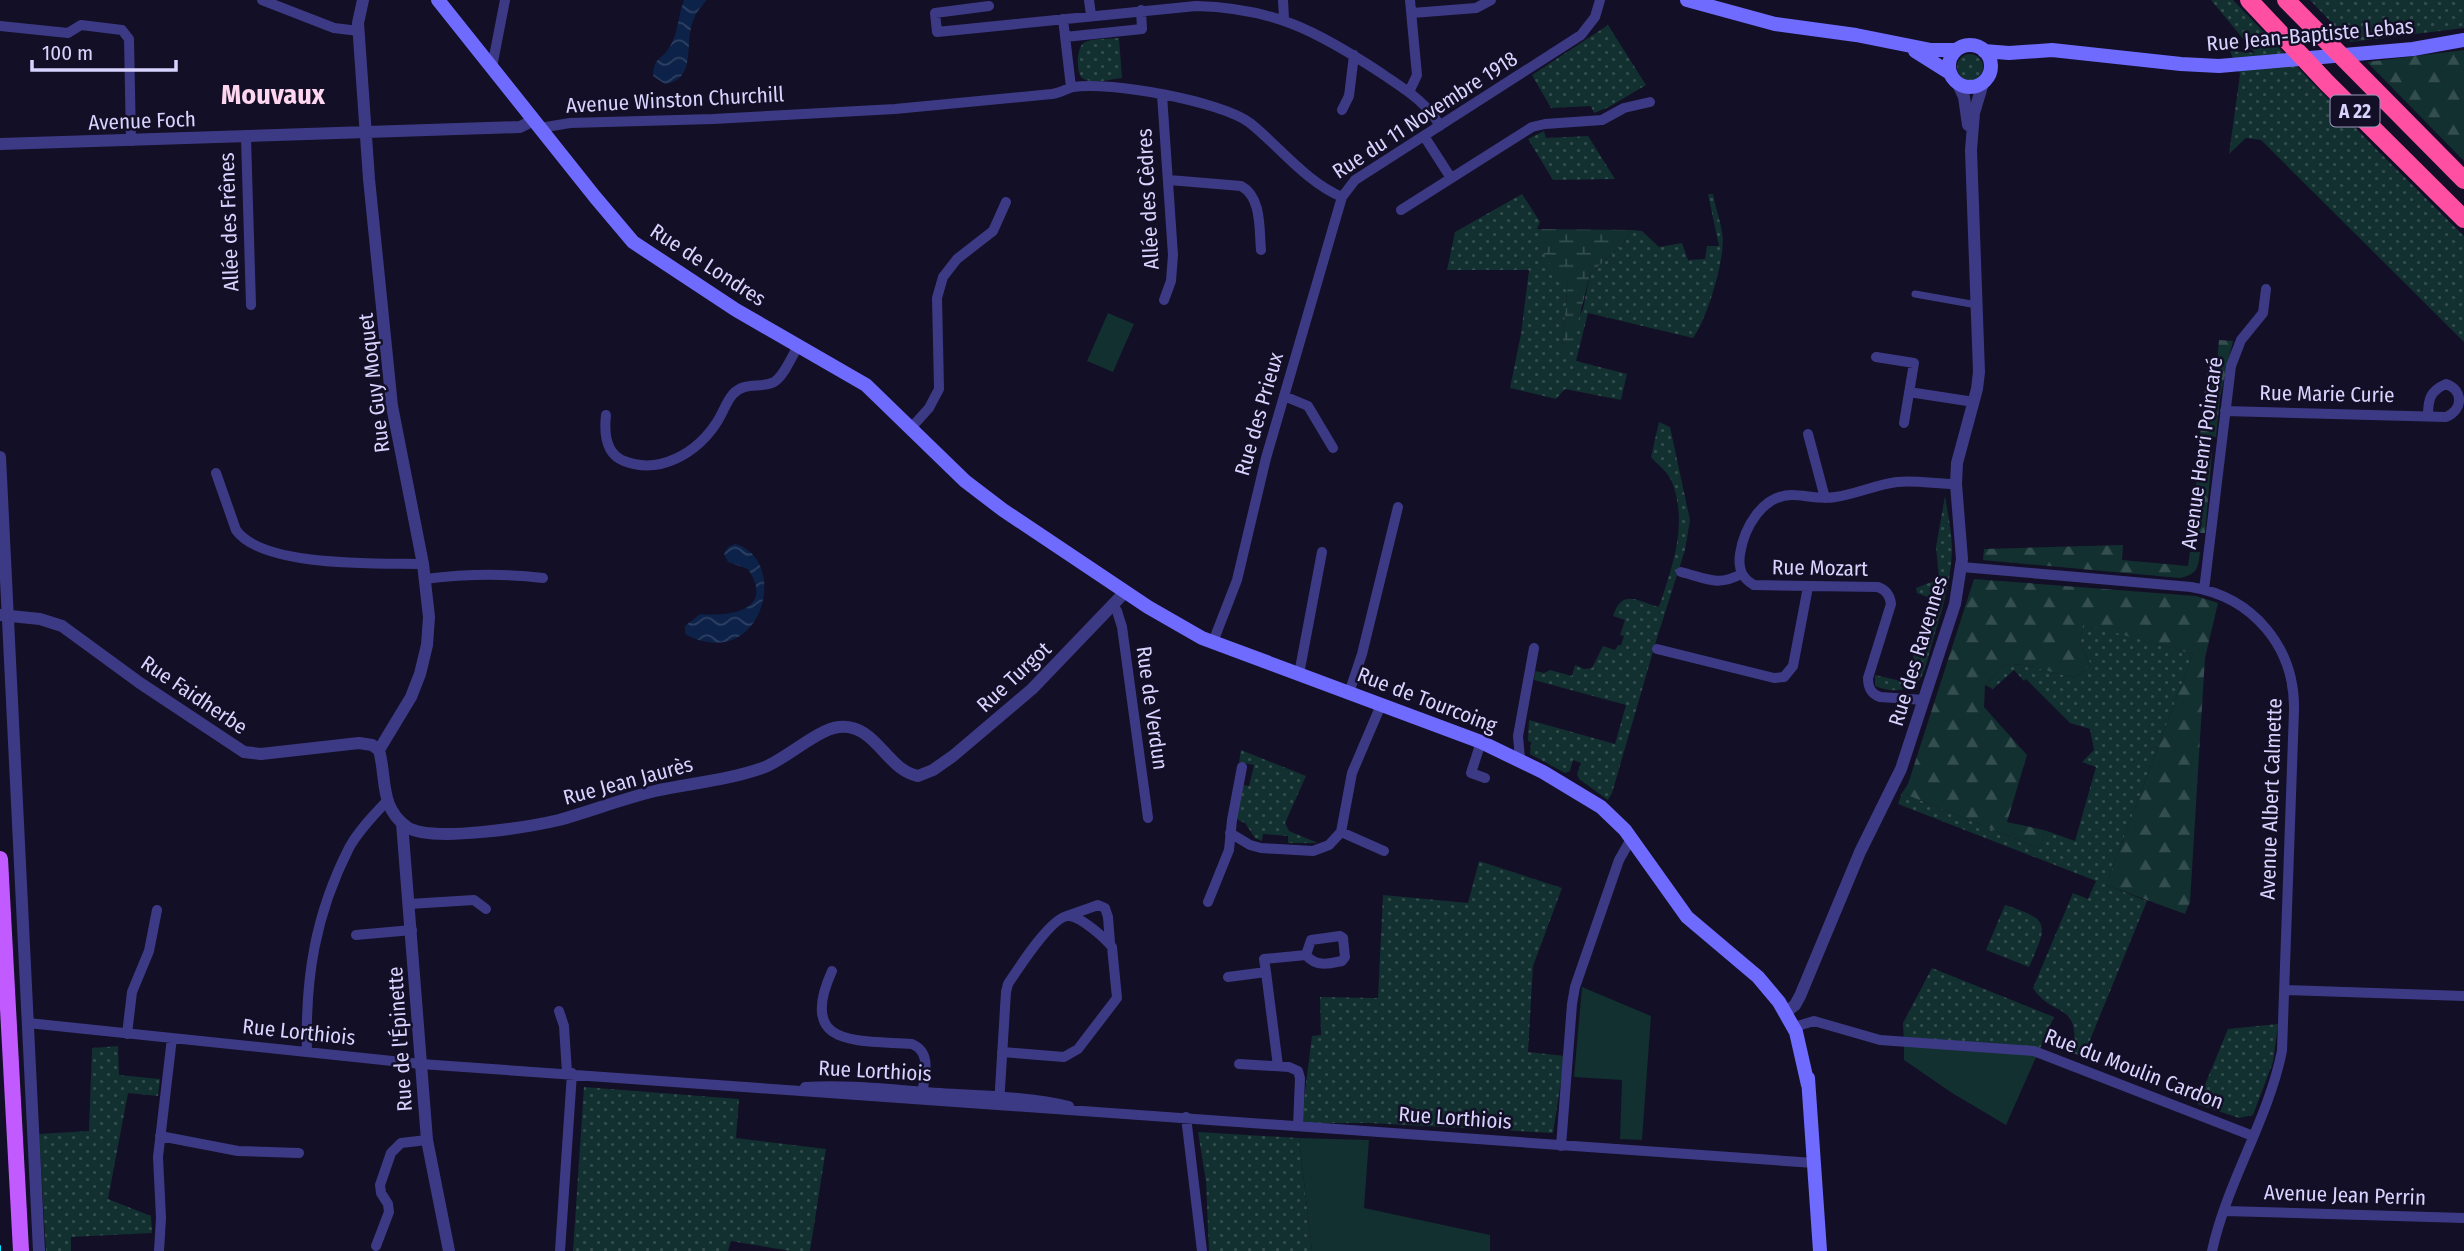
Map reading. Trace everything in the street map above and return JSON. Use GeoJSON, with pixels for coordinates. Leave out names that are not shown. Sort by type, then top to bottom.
{"type":"FeatureCollection","features":[{"type":"Feature","properties":{"kind":"highway","name":"A 22"},"geometry":{"type":"LineString","coordinates":[[2249,0],[2327,83],[2464,219]]}},
{"type":"Feature","properties":{"kind":"highway","name":"A 22"},"geometry":{"type":"LineString","coordinates":[[2286,0],[2464,180]]}},
{"type":"Feature","properties":{"kind":"main road","name":"Rue de Londres"},"geometry":{"type":"LineString","coordinates":[[438,0],[614,220],[638,246],[736,310],[866,385],[983,496],[1125,592]]}},
{"type":"Feature","properties":{"kind":"main road"},"geometry":{"type":"LineString","coordinates":[[1687,0],[1755,19],[1941,51],[1970,45],[1984,51],[1990,61],[1986,78]]}},
{"type":"Feature","properties":{"kind":"main road"},"geometry":{"type":"LineString","coordinates":[[1717,0],[1805,28]]}},
{"type":"Feature","properties":{"kind":"main road","name":"Rue Jean-Baptiste Lebas"},"geometry":{"type":"LineString","coordinates":[[1984,51],[2002,53],[2058,50],[2197,66],[2386,52],[2464,40]]}},
{"type":"Feature","properties":{"kind":"main road"},"geometry":{"type":"LineString","coordinates":[[1902,44],[1939,64],[1954,79],[1971,88],[2033,51]]}},
{"type":"Feature","properties":{"kind":"main road"},"geometry":{"type":"LineString","coordinates":[[1954,79],[1950,61],[1956,50]]}},
{"type":"Feature","properties":{"kind":"main road","name":"Rue de Tourcoing"},"geometry":{"type":"LineString","coordinates":[[1125,592],[1158,614],[1213,642],[1520,759],[1601,807],[1618,822],[1675,901],[1698,927],[1764,984],[1789,1010],[1797,1026],[1808,1054],[1820,1251]]}},
{"type":"Feature","properties":{"kind":"main road"},"geometry":{"type":"LineString","coordinates":[[0,859],[21,1251]]}},
{"type":"Feature","properties":{"kind":"main road"},"geometry":{"type":"LineString","coordinates":[[0,1035],[11,1251]]}},
{"type":"Feature","properties":{"kind":"street"},"geometry":{"type":"LineString","coordinates":[[262,0],[334,28],[359,31]]}},
{"type":"Feature","properties":{"kind":"street","name":"Rue Guy Moquet"},"geometry":{"type":"LineString","coordinates":[[363,0],[359,31],[369,179],[392,405],[423,564],[429,617],[424,659],[411,696],[379,750]]}},
{"type":"Feature","properties":{"kind":"street"},"geometry":{"type":"LineString","coordinates":[[492,67],[505,0]]}},
{"type":"Feature","properties":{"kind":"street"},"geometry":{"type":"LineString","coordinates":[[1089,0],[1091,15]]}},
{"type":"Feature","properties":{"kind":"street"},"geometry":{"type":"LineString","coordinates":[[1283,0],[1284,19]]}},
{"type":"Feature","properties":{"kind":"street"},"geometry":{"type":"LineString","coordinates":[[1409,92],[1417,75],[1410,0]]}},
{"type":"Feature","properties":{"kind":"street"},"geometry":{"type":"LineString","coordinates":[[1412,13],[1476,8],[1491,0]]}},
{"type":"Feature","properties":{"kind":"street","name":"Rue du 11 Novembre 1918"},"geometry":{"type":"LineString","coordinates":[[813,112],[942,105],[1052,94],[1071,88],[1122,87],[1222,108],[1242,118],[1322,187],[1342,197],[1355,180],[1581,35],[1595,17],[1600,0]]}},
{"type":"Feature","properties":{"kind":"street"},"geometry":{"type":"LineString","coordinates":[[990,26],[989,3],[935,13],[937,32],[1141,10],[1213,6],[1284,19],[1326,38],[1409,92],[1428,107],[1440,126]]}},
{"type":"Feature","properties":{"kind":"street"},"geometry":{"type":"LineString","coordinates":[[1065,37],[1142,29],[1141,10]]}},
{"type":"Feature","properties":{"kind":"street"},"geometry":{"type":"LineString","coordinates":[[1063,19],[1071,88]]}},
{"type":"Feature","properties":{"kind":"street"},"geometry":{"type":"LineString","coordinates":[[0,26],[68,33],[81,25],[125,32],[129,38],[131,141]]}},
{"type":"Feature","properties":{"kind":"street"},"geometry":{"type":"LineString","coordinates":[[1342,110],[1349,96],[1354,55]]}},
{"type":"Feature","properties":{"kind":"street","name":"Rue des Ravennes"},"geometry":{"type":"LineString","coordinates":[[1971,150],[1974,113],[1986,78]]}},
{"type":"Feature","properties":{"kind":"street","name":"Rue des Ravennes"},"geometry":{"type":"LineString","coordinates":[[1789,1010],[1806,983],[1860,852],[1895,783],[1955,604],[1962,567],[1956,484],[1958,453],[1974,402],[1979,372],[1971,150],[1965,102],[1954,79]]}},
{"type":"Feature","properties":{"kind":"street","name":"Allée des Cèdres"},"geometry":{"type":"LineString","coordinates":[[1162,95],[1173,255],[1171,281],[1164,300]]}},
{"type":"Feature","properties":{"kind":"street"},"geometry":{"type":"LineString","coordinates":[[1401,210],[1532,127],[1597,121],[1624,108],[1650,102]]}},
{"type":"Feature","properties":{"kind":"street","name":"Avenue Winston Churchill"},"geometry":{"type":"LineString","coordinates":[[537,124],[713,119],[813,112]]}},
{"type":"Feature","properties":{"kind":"street","name":"Avenue Foch"},"geometry":{"type":"LineString","coordinates":[[0,144],[246,138],[520,127],[537,124]]}},
{"type":"Feature","properties":{"kind":"street"},"geometry":{"type":"LineString","coordinates":[[1424,136],[1451,178]]}},
{"type":"Feature","properties":{"kind":"street","name":"Allée des Frênes"},"geometry":{"type":"LineString","coordinates":[[246,138],[251,305]]}},
{"type":"Feature","properties":{"kind":"street"},"geometry":{"type":"LineString","coordinates":[[1169,180],[1241,186],[1248,190],[1255,198],[1261,250]]}},
{"type":"Feature","properties":{"kind":"street","name":"Rue des Prieux"},"geometry":{"type":"LineString","coordinates":[[1213,642],[1237,580],[1259,481],[1342,197]]}},
{"type":"Feature","properties":{"kind":"street"},"geometry":{"type":"LineString","coordinates":[[911,428],[929,408],[939,389],[937,304],[940,284],[957,259],[993,231],[1006,202]]}},
{"type":"Feature","properties":{"kind":"street","name":"Avenue Henri Poincaré"},"geometry":{"type":"LineString","coordinates":[[2204,590],[2232,358],[2241,340],[2263,313],[2266,289]]}},
{"type":"Feature","properties":{"kind":"street"},"geometry":{"type":"LineString","coordinates":[[1915,294],[1977,305]]}},
{"type":"Feature","properties":{"kind":"street"},"geometry":{"type":"LineString","coordinates":[[606,415],[609,447],[616,458],[644,467],[669,462],[681,456],[710,432],[730,399],[739,390],[749,385],[776,380],[798,346]]}},
{"type":"Feature","properties":{"kind":"street"},"geometry":{"type":"LineString","coordinates":[[1876,357],[1914,363],[1904,423]]}},
{"type":"Feature","properties":{"kind":"street"},"geometry":{"type":"LineString","coordinates":[[1909,392],[1974,402]]}},
{"type":"Feature","properties":{"kind":"street"},"geometry":{"type":"LineString","coordinates":[[1284,396],[1308,406],[1333,448]]}},
{"type":"Feature","properties":{"kind":"street","name":"Rue Marie Curie"},"geometry":{"type":"LineString","coordinates":[[2225,411],[2428,416]]}},
{"type":"Feature","properties":{"kind":"street"},"geometry":{"type":"LineString","coordinates":[[1808,433],[1825,498]]}},
{"type":"Feature","properties":{"kind":"street"},"geometry":{"type":"LineString","coordinates":[[0,457],[4,615],[40,1251]]}},
{"type":"Feature","properties":{"kind":"street"},"geometry":{"type":"LineString","coordinates":[[216,473],[236,530],[253,544],[317,562],[423,564]]}},
{"type":"Feature","properties":{"kind":"street","name":"Rue Mozart"},"geometry":{"type":"LineString","coordinates":[[1924,700],[1881,697],[1870,691],[1868,678],[1891,604],[1888,593],[1878,587],[1763,587],[1748,582],[1741,574],[1740,555],[1749,526],[1771,500],[1788,495],[1825,498],[1893,483],[1956,484]]}},
{"type":"Feature","properties":{"kind":"street"},"geometry":{"type":"LineString","coordinates":[[1349,693],[1362,654],[1398,507]]}},
{"type":"Feature","properties":{"kind":"street"},"geometry":{"type":"LineString","coordinates":[[1299,674],[1321,552]]}},
{"type":"Feature","properties":{"kind":"street","name":"Avenue Albert Calmette"},"geometry":{"type":"LineString","coordinates":[[1962,567],[2204,590],[2237,603],[2266,626],[2283,655],[2292,680],[2294,710],[2280,1059],[2213,1251]]}},
{"type":"Feature","properties":{"kind":"street"},"geometry":{"type":"LineString","coordinates":[[1681,572],[1720,582],[1741,574]]}},
{"type":"Feature","properties":{"kind":"street"},"geometry":{"type":"LineString","coordinates":[[425,579],[453,575],[512,574],[542,578]]}},
{"type":"Feature","properties":{"kind":"street"},"geometry":{"type":"LineString","coordinates":[[1657,649],[1774,678],[1784,677],[1793,666],[1808,587]]}},
{"type":"Feature","properties":{"kind":"street","name":"Rue Turgot"},"geometry":{"type":"LineString","coordinates":[[918,776],[933,770],[953,756],[1032,689],[1125,592]]}},
{"type":"Feature","properties":{"kind":"street","name":"Rue de Verdun"},"geometry":{"type":"LineString","coordinates":[[1112,605],[1122,626],[1148,818]]}},
{"type":"Feature","properties":{"kind":"street","name":"Rue Faidherbe"},"geometry":{"type":"LineString","coordinates":[[4,615],[47,620],[62,626],[140,683],[244,752],[261,754],[359,743],[372,744],[379,750]]}},
{"type":"Feature","properties":{"kind":"street"},"geometry":{"type":"LineString","coordinates":[[1520,759],[1518,736],[1527,704],[1534,648]]}},
{"type":"Feature","properties":{"kind":"street"},"geometry":{"type":"LineString","coordinates":[[1230,833],[1261,848],[1313,851],[1329,845],[1341,832],[1352,774],[1381,705]]}},
{"type":"Feature","properties":{"kind":"street","name":"Rue Jean Jaurès"},"geometry":{"type":"LineString","coordinates":[[402,823],[416,832],[447,835],[548,822],[624,799],[762,768],[837,727],[852,727],[864,732],[905,771],[918,776]]}},
{"type":"Feature","properties":{"kind":"street"},"geometry":{"type":"LineString","coordinates":[[1480,742],[1471,773],[1485,778]]}},
{"type":"Feature","properties":{"kind":"street"},"geometry":{"type":"LineString","coordinates":[[379,750],[386,802],[402,823]]}},
{"type":"Feature","properties":{"kind":"street"},"geometry":{"type":"LineString","coordinates":[[1208,902],[1229,850],[1242,767]]}},
{"type":"Feature","properties":{"kind":"street"},"geometry":{"type":"LineString","coordinates":[[306,1052],[306,996],[314,944],[350,847],[366,823],[386,802]]}},
{"type":"Feature","properties":{"kind":"street","name":"Rue de l'Épinette"},"geometry":{"type":"LineString","coordinates":[[402,823],[427,1140],[449,1251]]}},
{"type":"Feature","properties":{"kind":"street"},"geometry":{"type":"LineString","coordinates":[[1341,832],[1384,850]]}},
{"type":"Feature","properties":{"kind":"street"},"geometry":{"type":"LineString","coordinates":[[1560,1146],[1575,987],[1619,860],[1631,839]]}},
{"type":"Feature","properties":{"kind":"street"},"geometry":{"type":"LineString","coordinates":[[409,904],[474,901],[486,909]]}},
{"type":"Feature","properties":{"kind":"street"},"geometry":{"type":"LineString","coordinates":[[999,1101],[1002,1052],[1006,992],[1008,984],[1052,924],[1098,905],[1105,908],[1113,950],[1116,998],[1076,1052],[1063,1057],[1002,1052]]}},
{"type":"Feature","properties":{"kind":"street"},"geometry":{"type":"LineString","coordinates":[[127,1034],[132,992],[149,951],[157,910]]}},
{"type":"Feature","properties":{"kind":"street"},"geometry":{"type":"LineString","coordinates":[[1065,917],[1079,919],[1110,943]]}},
{"type":"Feature","properties":{"kind":"street"},"geometry":{"type":"LineString","coordinates":[[356,935],[412,930]]}},
{"type":"Feature","properties":{"kind":"street"},"geometry":{"type":"LineString","coordinates":[[1278,1062],[1264,959],[1306,955]]}},
{"type":"Feature","properties":{"kind":"street"},"geometry":{"type":"LineString","coordinates":[[832,971],[821,998],[821,1013],[827,1026],[843,1038],[918,1046],[926,1059],[922,1096]]}},
{"type":"Feature","properties":{"kind":"street"},"geometry":{"type":"LineString","coordinates":[[1228,977],[1266,972]]}},
{"type":"Feature","properties":{"kind":"street"},"geometry":{"type":"LineString","coordinates":[[2284,990],[2464,996]]}},
{"type":"Feature","properties":{"kind":"street"},"geometry":{"type":"LineString","coordinates":[[559,1011],[564,1026],[569,1073],[560,1251]]}},
{"type":"Feature","properties":{"kind":"street","name":"Rue du Moulin Cardon"},"geometry":{"type":"LineString","coordinates":[[1797,1026],[1814,1021],[1880,1040],[2034,1051],[2253,1136]]}},
{"type":"Feature","properties":{"kind":"street","name":"Rue Lorthiois"},"geometry":{"type":"LineString","coordinates":[[28,1023],[421,1064],[780,1088],[823,1086],[999,1101],[1048,1101],[1093,1111],[1814,1163]]}},
{"type":"Feature","properties":{"kind":"street"},"geometry":{"type":"LineString","coordinates":[[159,1251],[161,1208],[158,1164],[172,1038]]}},
{"type":"Feature","properties":{"kind":"street"},"geometry":{"type":"LineString","coordinates":[[1239,1064],[1278,1062],[1300,1075],[1297,1126]]}},
{"type":"Feature","properties":{"kind":"street"},"geometry":{"type":"LineString","coordinates":[[1185,1117],[1202,1251]]}},
{"type":"Feature","properties":{"kind":"street"},"geometry":{"type":"LineString","coordinates":[[160,1136],[238,1151],[299,1153]]}},
{"type":"Feature","properties":{"kind":"street"},"geometry":{"type":"LineString","coordinates":[[376,1246],[389,1212],[380,1185],[391,1153],[401,1143],[427,1140]]}},
{"type":"Feature","properties":{"kind":"street","name":"Avenue Jean Perrin"},"geometry":{"type":"LineString","coordinates":[[2225,1211],[2464,1218]]}},
{"type":"Feature","properties":{"kind":"green space"},"geometry":{"type":"Polygon","coordinates":[[[2211,0],[2233,0],[2464,236],[2464,342],[2261,140],[2246,138],[2229,154],[2240,74],[2230,51],[2255,53],[2211,0]]]}},
{"type":"Feature","properties":{"kind":"green space"},"geometry":{"type":"Polygon","coordinates":[[[2310,0],[2464,0],[2464,28],[2350,42],[2310,0]]]}},
{"type":"Feature","properties":{"kind":"green space"},"geometry":{"type":"Polygon","coordinates":[[[1608,25],[1646,85],[1594,113],[1591,106],[1551,108],[1532,75],[1608,25]]]}},
{"type":"Feature","properties":{"kind":"green space"},"geometry":{"type":"Polygon","coordinates":[[[1119,38],[1122,78],[1096,81],[1082,78],[1078,60],[1082,44],[1093,40],[1119,38]]]}},
{"type":"Feature","properties":{"kind":"green space"},"geometry":{"type":"Polygon","coordinates":[[[2464,50],[2464,161],[2367,62],[2464,50]]]}},
{"type":"Feature","properties":{"kind":"green space"},"geometry":{"type":"Polygon","coordinates":[[[1970,54],[1979,58],[1983,67],[1979,76],[1970,80],[1961,76],[1957,67],[1961,58],[1970,54]]]}},
{"type":"Feature","properties":{"kind":"green space"},"geometry":{"type":"Polygon","coordinates":[[[1544,131],[1546,138],[1588,136],[1615,179],[1553,180],[1528,139],[1544,131]]]}},
{"type":"Feature","properties":{"kind":"green space"},"geometry":{"type":"Polygon","coordinates":[[[1522,194],[1540,222],[1537,229],[1568,282],[1562,347],[1583,309],[1590,274],[1623,244],[1633,230],[1642,231],[1659,247],[1682,243],[1688,260],[1705,259],[1707,246],[1719,246],[1708,194],[1713,194],[1722,232],[1722,255],[1710,302],[1693,338],[1588,313],[1576,361],[1627,374],[1621,400],[1565,389],[1556,399],[1510,388],[1521,334],[1529,270],[1447,270],[1455,232],[1522,194]]]}},
{"type":"Feature","properties":{"kind":"green space"},"geometry":{"type":"Polygon","coordinates":[[[1537,229],[1633,230],[1623,244],[1590,274],[1571,350],[1562,348],[1568,282],[1547,259],[1537,229]]]}},
{"type":"Feature","properties":{"kind":"green space"},"geometry":{"type":"Polygon","coordinates":[[[1108,313],[1134,324],[1113,372],[1087,361],[1108,313]]]}},
{"type":"Feature","properties":{"kind":"green space"},"geometry":{"type":"Polygon","coordinates":[[[2219,340],[2233,341],[2220,397],[2216,437],[2200,436],[2208,362],[2217,362],[2219,340]]]}},
{"type":"Feature","properties":{"kind":"green space"},"geometry":{"type":"Polygon","coordinates":[[[1659,422],[1670,427],[1690,520],[1685,550],[1608,800],[1579,779],[1577,774],[1581,763],[1573,760],[1570,771],[1565,773],[1530,754],[1529,720],[1615,744],[1626,705],[1534,680],[1535,671],[1544,673],[1550,670],[1572,676],[1575,665],[1584,669],[1592,668],[1603,646],[1615,650],[1621,645],[1624,636],[1620,635],[1625,620],[1613,616],[1621,602],[1631,599],[1658,607],[1660,604],[1677,544],[1679,513],[1670,478],[1651,457],[1659,422]]]}},
{"type":"Feature","properties":{"kind":"green space"},"geometry":{"type":"Polygon","coordinates":[[[2199,452],[2212,453],[2205,533],[2192,533],[2199,452]]]}},
{"type":"Feature","properties":{"kind":"green space"},"geometry":{"type":"Polygon","coordinates":[[[1945,496],[1952,551],[1950,576],[1925,668],[1920,679],[1911,687],[1893,690],[1875,686],[1875,675],[1905,682],[1932,599],[1917,593],[1916,588],[1939,579],[1936,547],[1945,496]]]}},
{"type":"Feature","properties":{"kind":"green space"},"geometry":{"type":"Polygon","coordinates":[[[2123,545],[2122,560],[2188,566],[2190,552],[2200,552],[2196,570],[2180,578],[1983,560],[1984,549],[2123,545]]]}},
{"type":"Feature","properties":{"kind":"green space"},"geometry":{"type":"Polygon","coordinates":[[[1974,579],[2196,596],[2218,603],[2205,658],[2190,902],[2185,914],[2106,885],[2193,654],[2083,624],[2080,643],[2091,665],[2075,678],[2021,664],[2003,666],[1985,685],[1984,707],[2027,755],[2007,822],[2044,830],[2041,849],[1902,793],[1908,784],[1974,579]]]}},
{"type":"Feature","properties":{"kind":"green space"},"geometry":{"type":"Polygon","coordinates":[[[2083,623],[2193,654],[2106,885],[2147,901],[2083,1057],[2073,1053],[2073,1025],[2069,1017],[2041,998],[2033,988],[2073,893],[2088,899],[2096,881],[1898,804],[1902,793],[2041,849],[2044,830],[2075,841],[2096,767],[2082,762],[2094,750],[2090,729],[2070,723],[2014,670],[1993,689],[1985,685],[2003,666],[2022,664],[2075,678],[2091,665],[2080,643],[2083,623]]]}},
{"type":"Feature","properties":{"kind":"green space"},"geometry":{"type":"Polygon","coordinates":[[[1241,750],[1306,776],[1285,823],[1289,831],[1318,843],[1288,843],[1288,836],[1263,834],[1262,841],[1255,838],[1245,823],[1238,820],[1236,815],[1242,785],[1249,786],[1254,765],[1239,762],[1241,750]]]}},
{"type":"Feature","properties":{"kind":"green space"},"geometry":{"type":"Polygon","coordinates":[[[1479,861],[1562,888],[1533,966],[1528,1052],[1565,1056],[1553,1133],[1369,1123],[1301,1123],[1312,1036],[1321,1035],[1320,997],[1378,998],[1383,895],[1468,903],[1479,861]]]}},
{"type":"Feature","properties":{"kind":"green space"},"geometry":{"type":"Polygon","coordinates":[[[2005,905],[2031,915],[2041,926],[2042,933],[2029,967],[1986,950],[2005,905]]]}},
{"type":"Feature","properties":{"kind":"green space"},"geometry":{"type":"Polygon","coordinates":[[[1932,968],[2054,1017],[2037,1055],[1904,1045],[1903,1023],[1932,968]]]}},
{"type":"Feature","properties":{"kind":"green space"},"geometry":{"type":"Polygon","coordinates":[[[1582,987],[1651,1016],[1642,1140],[1620,1139],[1622,1080],[1574,1077],[1582,987]]]}},
{"type":"Feature","properties":{"kind":"green space"},"geometry":{"type":"Polygon","coordinates":[[[2278,1024],[2273,1062],[2253,1115],[2239,1118],[2197,1104],[2228,1029],[2278,1024]]]}},
{"type":"Feature","properties":{"kind":"green space"},"geometry":{"type":"Polygon","coordinates":[[[1904,1045],[2037,1055],[2006,1125],[1904,1060],[1904,1045]]]}},
{"type":"Feature","properties":{"kind":"green space"},"geometry":{"type":"Polygon","coordinates":[[[118,1046],[119,1075],[160,1079],[158,1096],[128,1093],[108,1199],[151,1216],[152,1233],[71,1237],[71,1251],[46,1251],[39,1134],[89,1131],[92,1048],[118,1046]]]}},
{"type":"Feature","properties":{"kind":"green space"},"geometry":{"type":"Polygon","coordinates":[[[584,1087],[739,1099],[736,1138],[826,1149],[810,1251],[791,1251],[731,1241],[728,1251],[573,1251],[584,1087]]]}},
{"type":"Feature","properties":{"kind":"green space"},"geometry":{"type":"Polygon","coordinates":[[[1198,1132],[1299,1138],[1312,1251],[1209,1251],[1206,1182],[1198,1132]]]}},
{"type":"Feature","properties":{"kind":"green space"},"geometry":{"type":"Polygon","coordinates":[[[1299,1138],[1369,1140],[1364,1208],[1490,1235],[1490,1251],[1312,1251],[1299,1138]]]}},
{"type":"Feature","properties":{"kind":"water"},"geometry":{"type":"Polygon","coordinates":[[[684,0],[707,0],[692,24],[685,69],[675,81],[665,84],[653,76],[654,70],[656,62],[672,43],[684,0]]]}},
{"type":"Feature","properties":{"kind":"water"},"geometry":{"type":"Polygon","coordinates":[[[735,544],[752,554],[762,571],[764,590],[760,610],[749,628],[733,639],[711,643],[685,634],[685,626],[700,614],[736,612],[753,602],[756,594],[755,583],[748,569],[728,562],[724,554],[728,547],[735,544]]]}},
{"type":"Feature","properties":{"kind":"tram line"},"geometry":{"type":"LineString","coordinates":[[0,1246],[0,1251]]}},
{"type":"Feature","properties":{"kind":"district","name":"Mouvaux"},"geometry":{"type":"Point","coordinates":[273,94]}}]}
